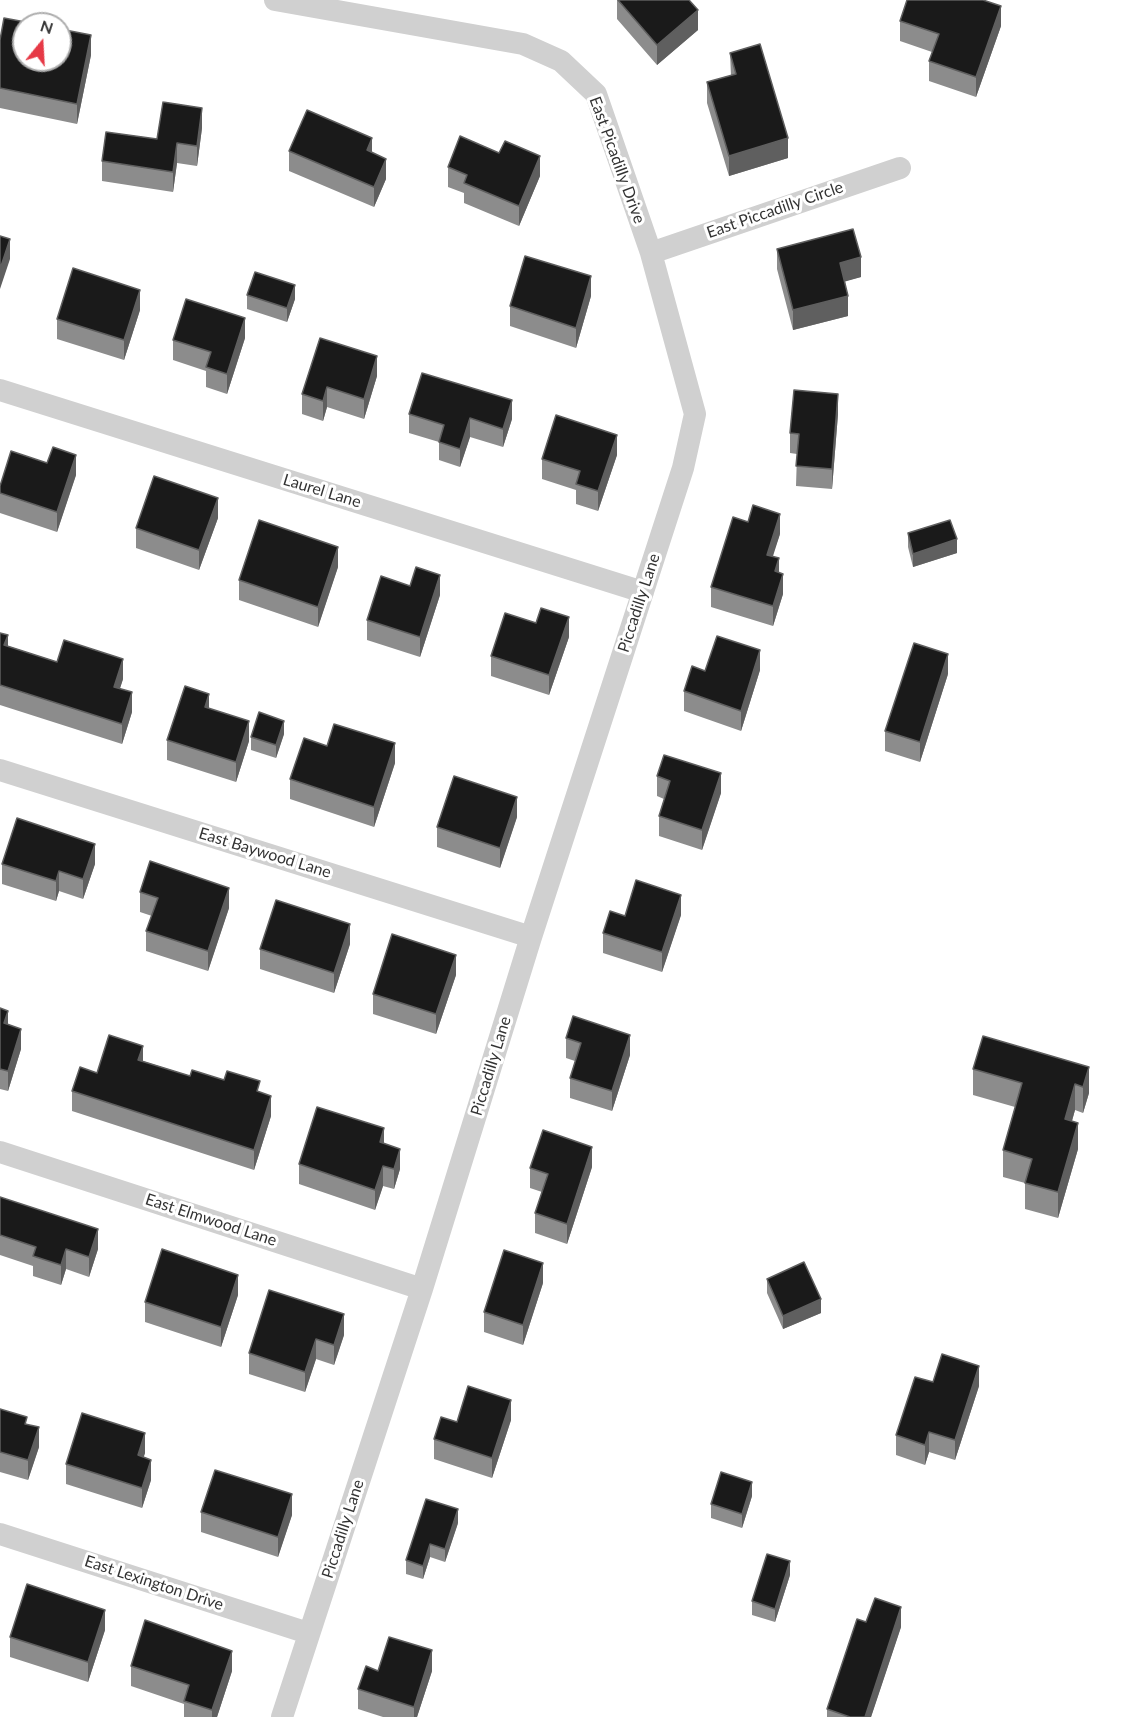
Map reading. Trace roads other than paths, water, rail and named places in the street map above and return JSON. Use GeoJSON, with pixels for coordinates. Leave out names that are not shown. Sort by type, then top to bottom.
{"type":"FeatureCollection","features":[{"type":"Feature","properties":{"kind":"street","name":"East Picadilly Drive"},"geometry":{"type":"LineString","coordinates":[[275,0],[523,44],[561,61],[596,94],[651,253],[695,414]]}},
{"type":"Feature","properties":{"kind":"street","name":"East Piccadilly Circle"},"geometry":{"type":"LineString","coordinates":[[651,253],[900,168]]}},
{"type":"Feature","properties":{"kind":"street","name":"Laurel Lane"},"geometry":{"type":"LineString","coordinates":[[0,390],[643,592]]}},
{"type":"Feature","properties":{"kind":"street","name":"Piccadilly Lane"},"geometry":{"type":"LineString","coordinates":[[282,1717],[422,1288],[531,937],[683,468],[695,414]]}},
{"type":"Feature","properties":{"kind":"street","name":"East Baywood Lane"},"geometry":{"type":"LineString","coordinates":[[0,770],[531,937]]}},
{"type":"Feature","properties":{"kind":"street","name":"East Elmwood Lane"},"geometry":{"type":"LineString","coordinates":[[0,1152],[422,1288]]}},
{"type":"Feature","properties":{"kind":"street","name":"East Lexington Drive"},"geometry":{"type":"LineString","coordinates":[[0,1534],[308,1633]]}}]}
